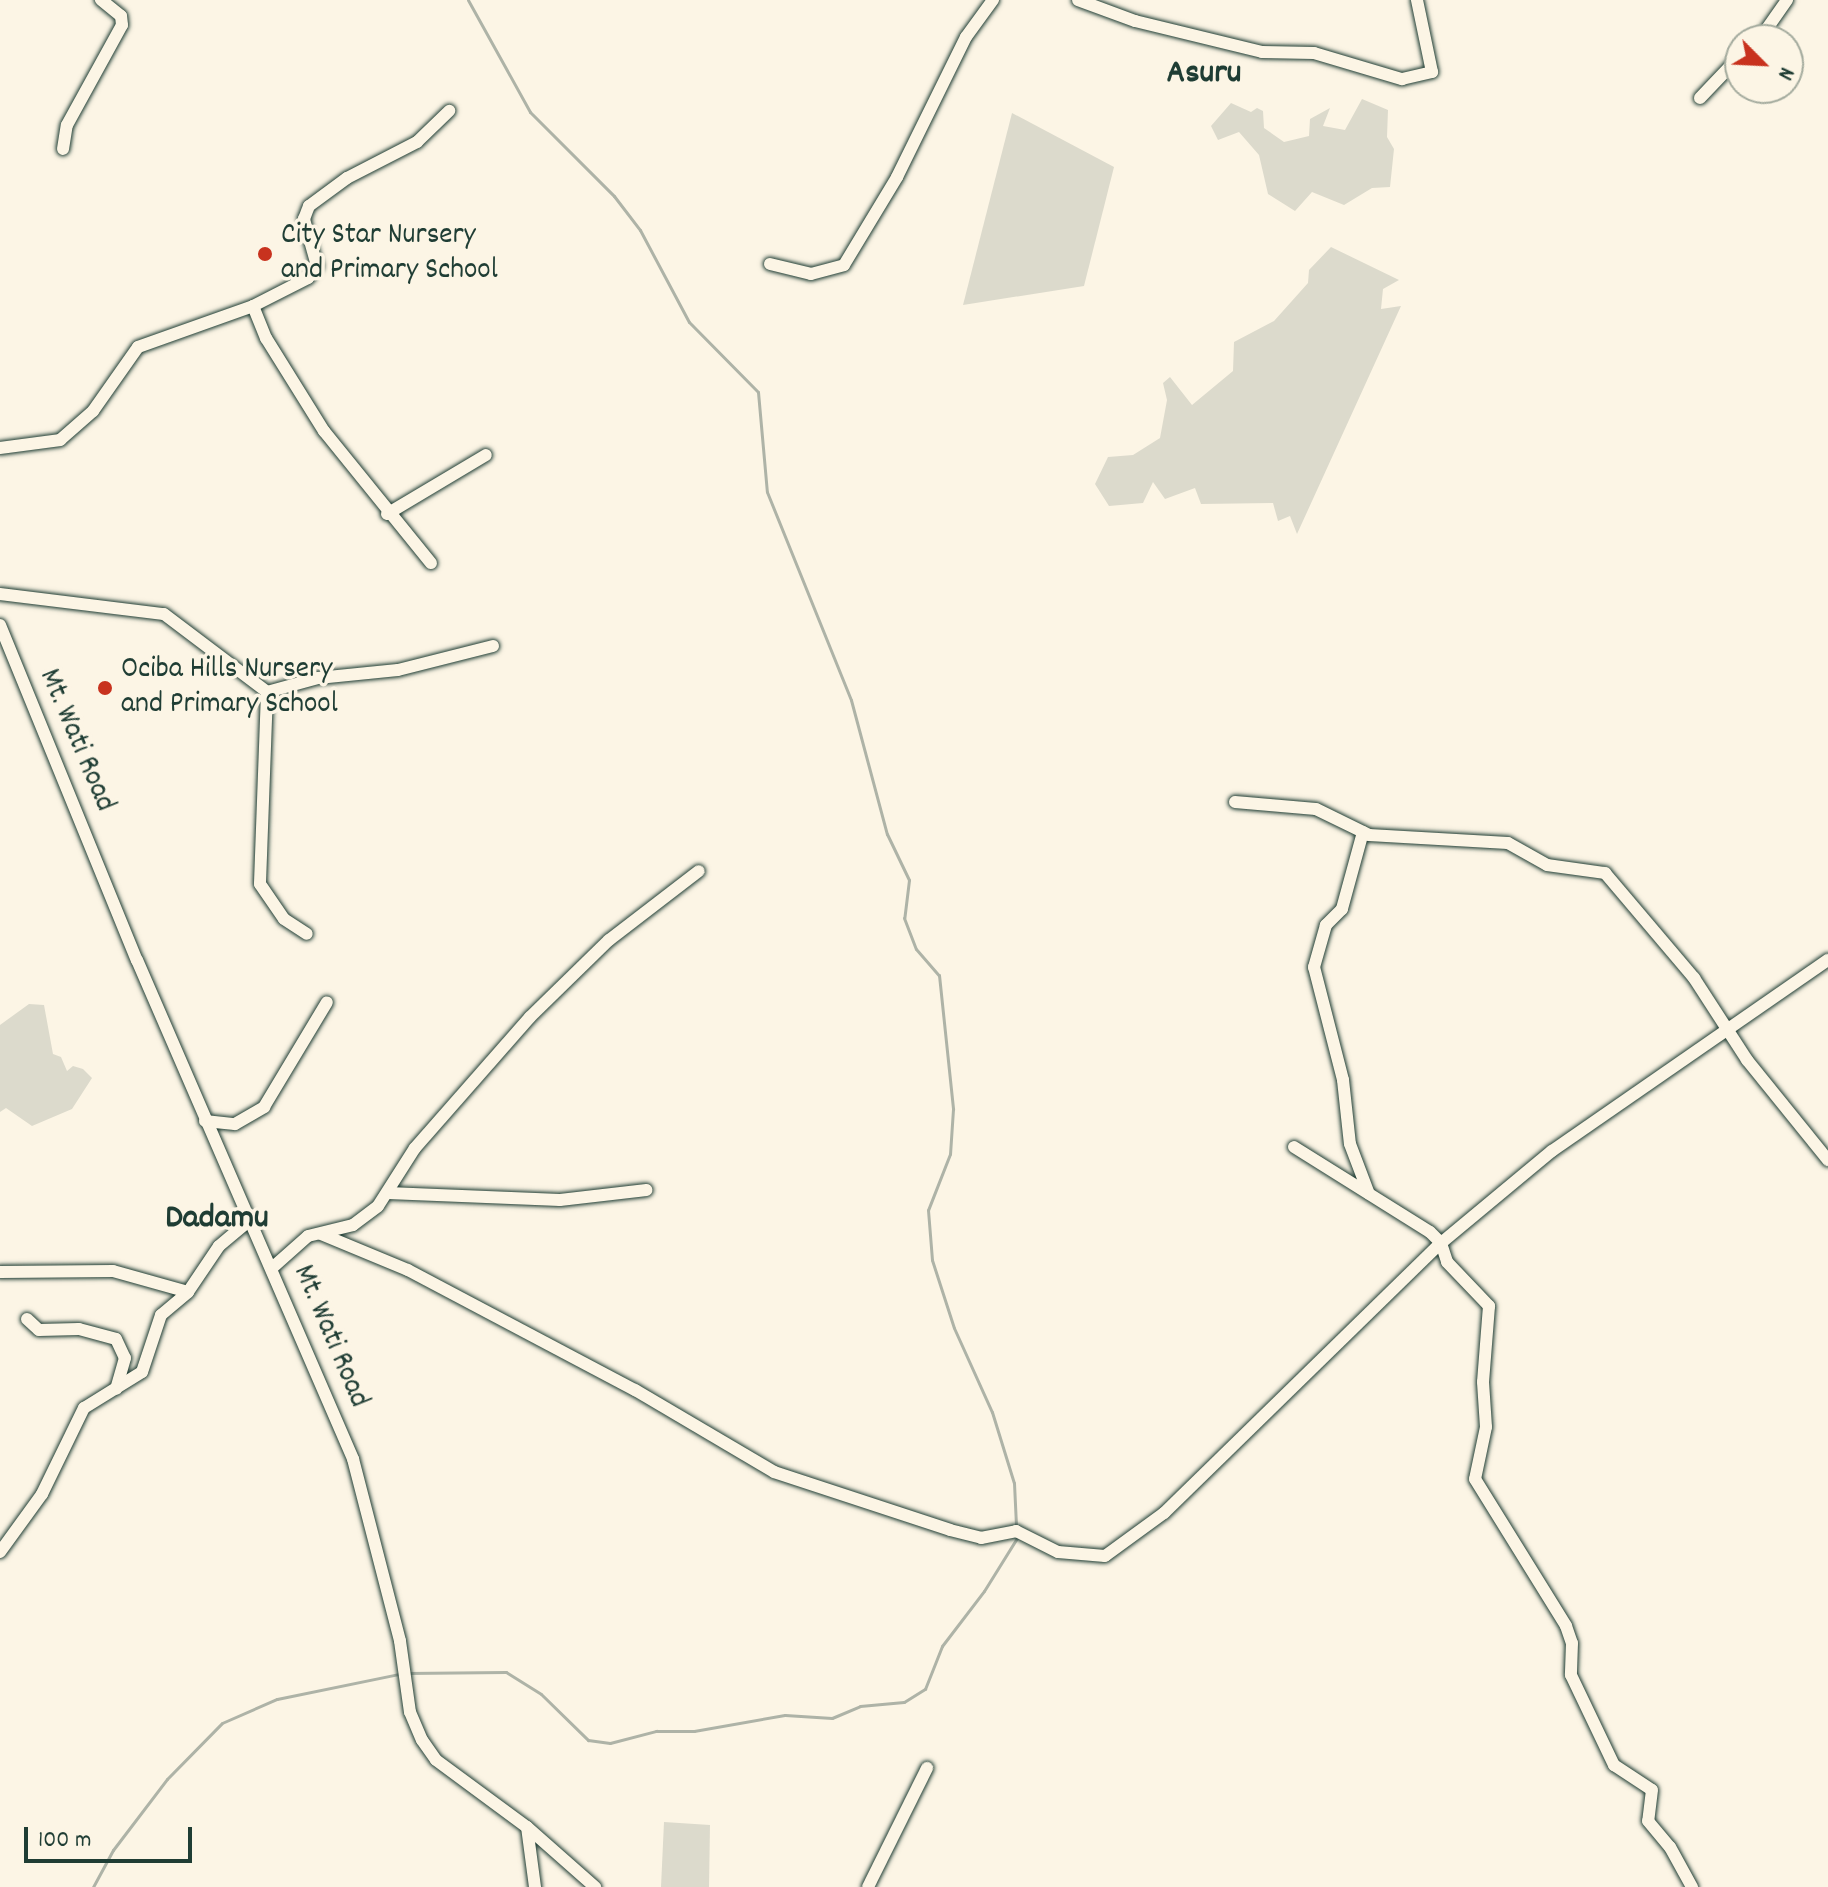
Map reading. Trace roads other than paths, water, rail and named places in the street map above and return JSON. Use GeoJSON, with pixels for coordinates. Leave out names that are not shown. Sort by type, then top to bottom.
{"type":"FeatureCollection","features":[{"type":"Feature","properties":{"kind":"street"},"geometry":{"type":"LineString","coordinates":[[63,149],[67,125],[122,25],[121,16],[101,0]]}},
{"type":"Feature","properties":{"kind":"street"},"geometry":{"type":"LineString","coordinates":[[770,264],[811,274],[844,265],[897,177],[966,37],[993,0]]}},
{"type":"Feature","properties":{"kind":"street"},"geometry":{"type":"LineString","coordinates":[[1078,0],[1135,21],[1262,52],[1314,53],[1402,79],[1432,72],[1417,0]]}},
{"type":"Feature","properties":{"kind":"street"},"geometry":{"type":"LineString","coordinates":[[1770,24],[1787,0]]}},
{"type":"Feature","properties":{"kind":"street"},"geometry":{"type":"LineString","coordinates":[[1700,98],[1724,73]]}},
{"type":"Feature","properties":{"kind":"street"},"geometry":{"type":"LineString","coordinates":[[0,448],[60,440],[93,411],[138,347],[253,306],[315,272],[316,259],[304,219],[315,200],[409,148],[449,111]]}},
{"type":"Feature","properties":{"kind":"street"},"geometry":{"type":"LineString","coordinates":[[253,306],[324,431],[387,514],[431,563]]}},
{"type":"Feature","properties":{"kind":"street"},"geometry":{"type":"LineString","coordinates":[[387,514],[486,455]]}},
{"type":"Feature","properties":{"kind":"street"},"geometry":{"type":"LineString","coordinates":[[0,594],[164,614],[267,692]]}},
{"type":"Feature","properties":{"kind":"street","name":"Mt. Wati Road"},"geometry":{"type":"LineString","coordinates":[[1,632],[205,1121],[272,1268],[367,1501],[400,1641],[410,1712],[422,1740],[436,1760],[527,1827],[595,1887]]}},
{"type":"Feature","properties":{"kind":"street"},"geometry":{"type":"LineString","coordinates":[[267,692],[318,678],[398,670],[493,646]]}},
{"type":"Feature","properties":{"kind":"street"},"geometry":{"type":"LineString","coordinates":[[267,692],[260,884],[284,919],[307,934]]}},
{"type":"Feature","properties":{"kind":"street"},"geometry":{"type":"LineString","coordinates":[[1235,802],[1316,809],[1363,832],[1508,843],[1547,865],[1605,873],[1694,978],[1728,1029],[1828,1160]]}},
{"type":"Feature","properties":{"kind":"street"},"geometry":{"type":"LineString","coordinates":[[1363,832],[1342,909],[1326,925],[1314,967],[1343,1080],[1350,1144],[1369,1194]]}},
{"type":"Feature","properties":{"kind":"street"},"geometry":{"type":"LineString","coordinates":[[272,1268],[308,1236],[353,1225],[388,1193],[415,1148],[530,1017],[609,940],[699,871]]}},
{"type":"Feature","properties":{"kind":"street"},"geometry":{"type":"LineString","coordinates":[[321,1234],[408,1270],[635,1390],[774,1472],[981,1538],[1016,1531],[1058,1552],[1105,1556],[1164,1513],[1241,1443],[1441,1243],[1600,1115],[1828,960]]}},
{"type":"Feature","properties":{"kind":"street"},"geometry":{"type":"LineString","coordinates":[[205,1121],[235,1124],[264,1107],[327,1002]]}},
{"type":"Feature","properties":{"kind":"street"},"geometry":{"type":"LineString","coordinates":[[1294,1147],[1441,1243],[1447,1262],[1489,1306],[1483,1382],[1486,1427],[1475,1479],[1566,1626],[1572,1643],[1571,1675],[1614,1765],[1652,1790],[1648,1821],[1692,1887]]}},
{"type":"Feature","properties":{"kind":"street"},"geometry":{"type":"LineString","coordinates":[[388,1193],[560,1200],[646,1190]]}},
{"type":"Feature","properties":{"kind":"street"},"geometry":{"type":"LineString","coordinates":[[0,1552],[42,1494],[84,1408],[142,1372],[161,1315],[188,1292],[219,1246],[249,1221]]}},
{"type":"Feature","properties":{"kind":"street"},"geometry":{"type":"LineString","coordinates":[[0,1272],[113,1271],[188,1292]]}},
{"type":"Feature","properties":{"kind":"street"},"geometry":{"type":"LineString","coordinates":[[27,1319],[39,1330],[79,1329],[116,1339],[125,1358],[116,1389]]}},
{"type":"Feature","properties":{"kind":"street"},"geometry":{"type":"LineString","coordinates":[[868,1887],[927,1768]]}},
{"type":"Feature","properties":{"kind":"street"},"geometry":{"type":"LineString","coordinates":[[527,1827],[535,1887]]}},
{"type":"Feature","properties":{"kind":"waterway"},"geometry":{"type":"LineString","coordinates":[[468,0],[530,112],[614,196],[640,230],[689,322],[758,392],[767,492],[851,700],[887,834],[909,880],[904,918],[916,949],[939,975],[953,1109],[950,1154],[928,1210],[932,1260],[954,1328],[992,1412],[1014,1483],[1016,1526]]}},
{"type":"Feature","properties":{"kind":"waterway"},"geometry":{"type":"LineString","coordinates":[[407,1673],[506,1672],[541,1694],[588,1740],[610,1743],[656,1731],[694,1731],[785,1715],[832,1718],[860,1706],[904,1702],[925,1689],[942,1646],[984,1591],[1017,1538]]}},
{"type":"Feature","properties":{"kind":"waterway"},"geometry":{"type":"LineString","coordinates":[[93,1887],[113,1850],[167,1779],[222,1723],[277,1699],[399,1674]]}},
{"type":"Feature","properties":{"kind":"place","name":"City Star Nursery and Primary School"},"geometry":{"type":"Point","coordinates":[265,254]}},
{"type":"Feature","properties":{"kind":"place","name":"Ociba Hills Nursery and Primary School"},"geometry":{"type":"Point","coordinates":[105,688]}},
{"type":"Feature","properties":{"kind":"district","name":"Asuru"},"geometry":{"type":"Point","coordinates":[1204,75]}},
{"type":"Feature","properties":{"kind":"district","name":"Dadamu"},"geometry":{"type":"Point","coordinates":[217,1220]}}]}
